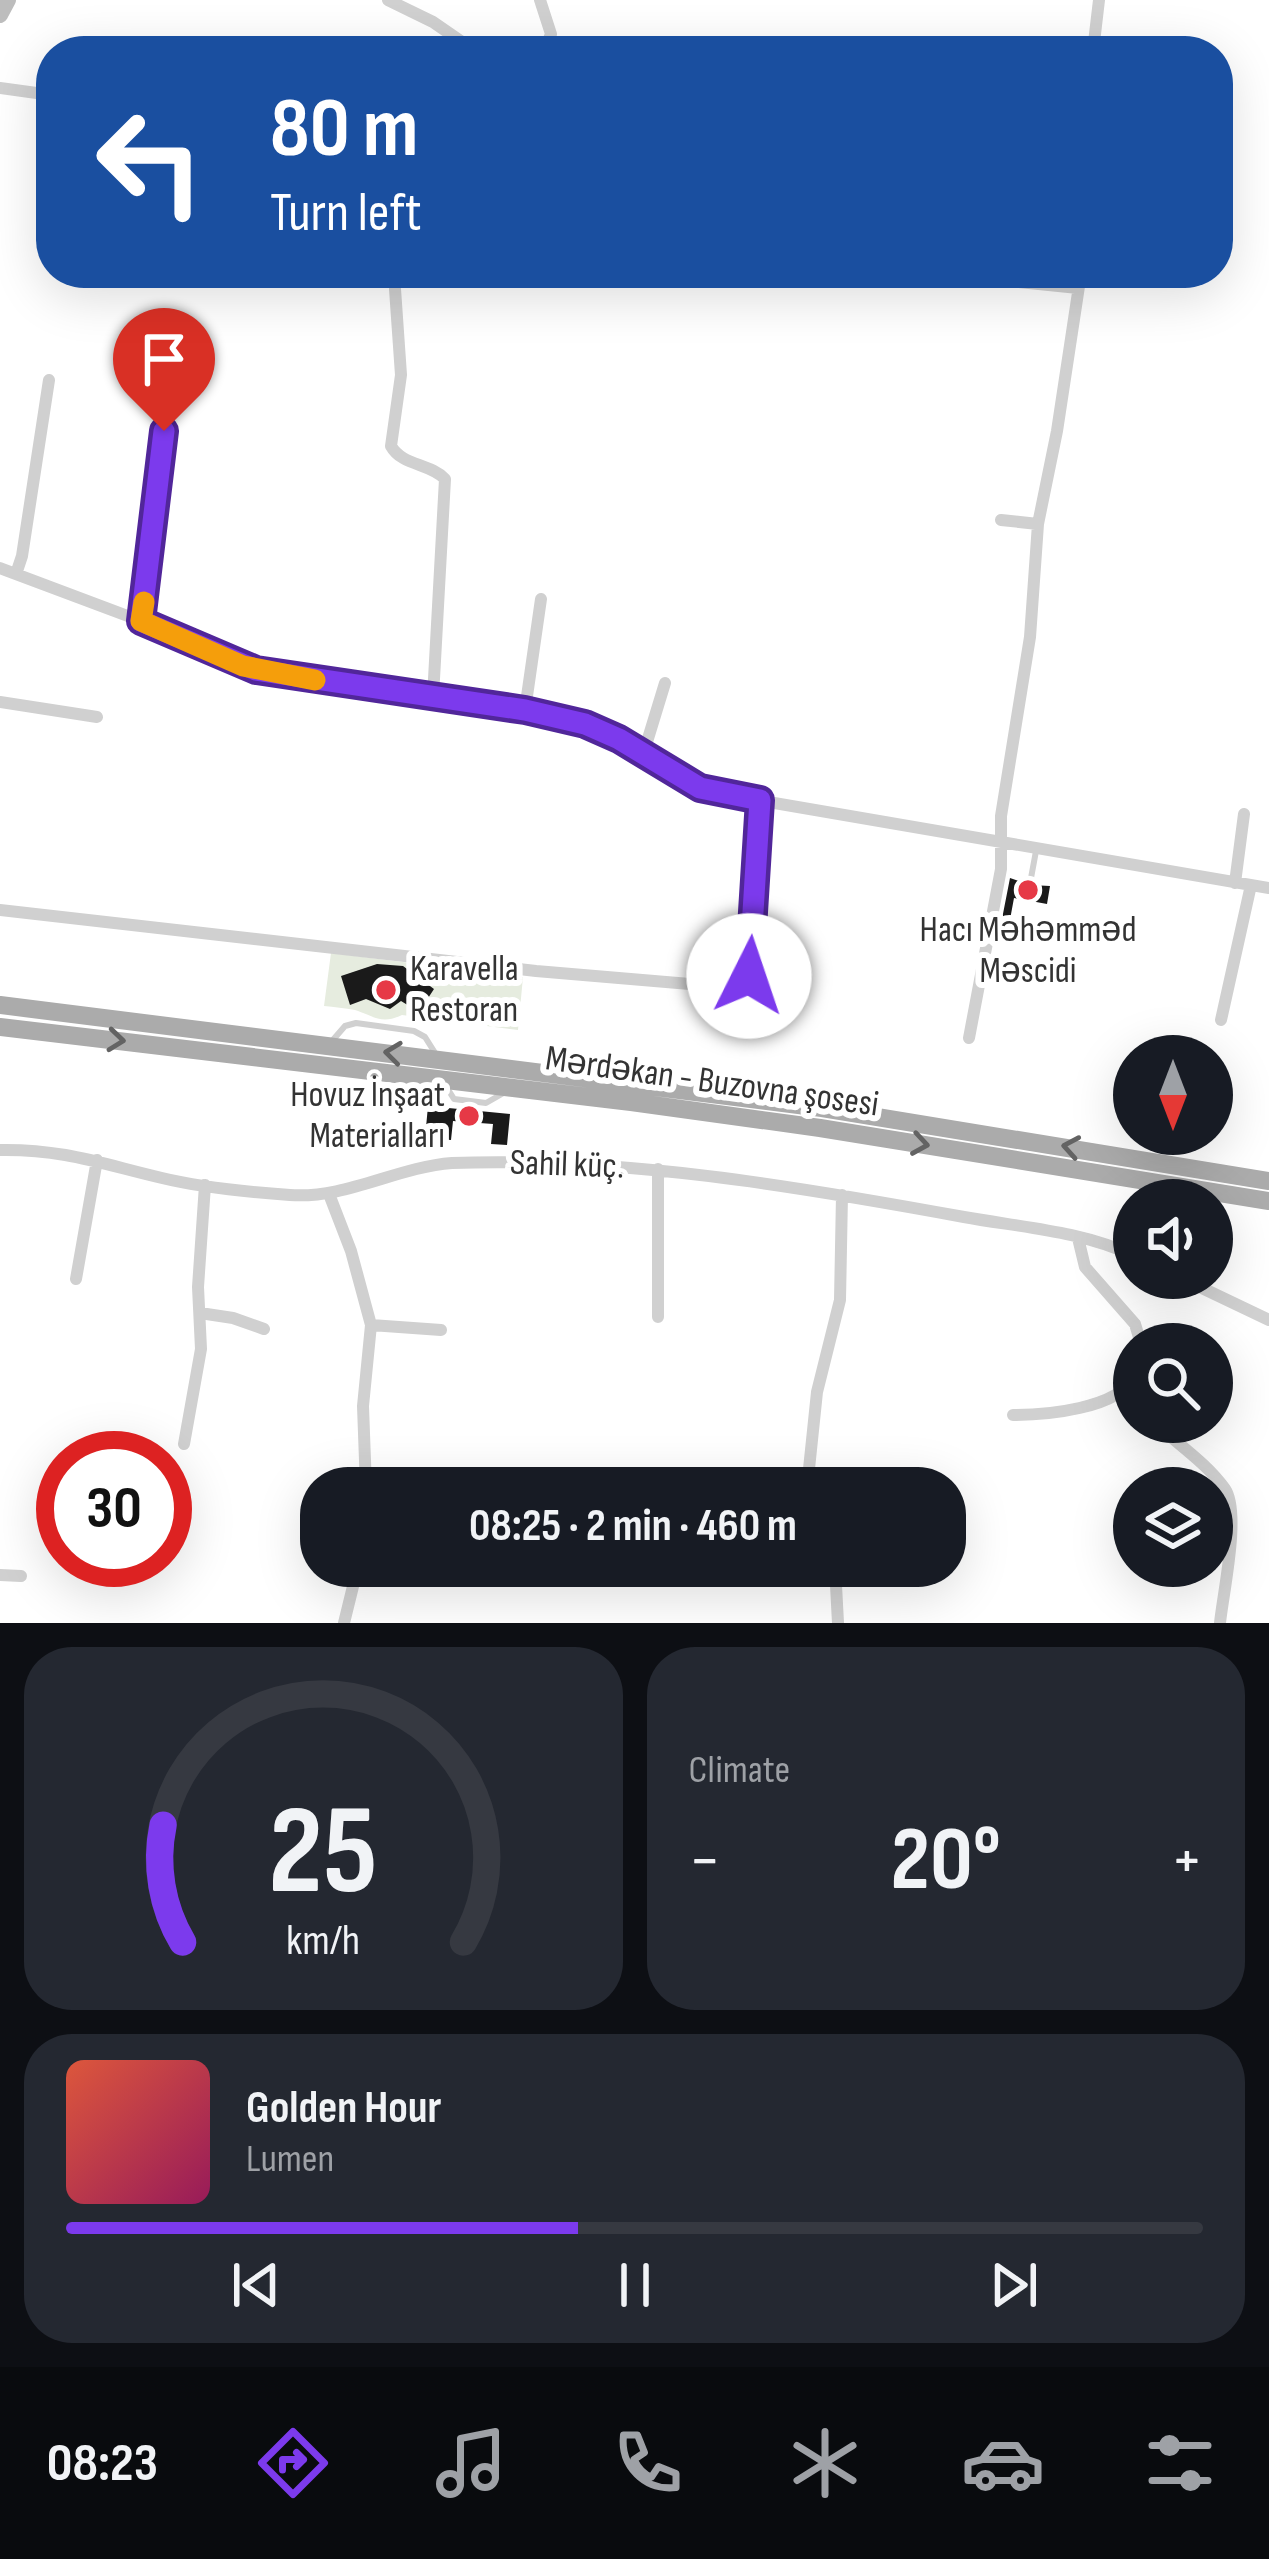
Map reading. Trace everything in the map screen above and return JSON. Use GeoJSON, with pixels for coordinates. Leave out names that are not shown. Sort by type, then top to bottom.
{"type":"FeatureCollection","features":[{"type":"Feature","properties":{"kind":"main road","name":"Mərdəkan - Buzovna şosesi"},"geometry":{"type":"LineString","coordinates":[[0,1005],[845,1111],[1269,1181]]}},
{"type":"Feature","properties":{"kind":"main road","name":"Mərdəkan - Buzovna şosesi"},"geometry":{"type":"LineString","coordinates":[[0,1027],[820,1128],[1269,1201]]}},
{"type":"Feature","properties":{"kind":"street"},"geometry":{"type":"LineString","coordinates":[[0,15],[8,0]]}},
{"type":"Feature","properties":{"kind":"street"},"geometry":{"type":"LineString","coordinates":[[388,0],[454,36]]}},
{"type":"Feature","properties":{"kind":"street"},"geometry":{"type":"LineString","coordinates":[[540,0],[550,36]]}},
{"type":"Feature","properties":{"kind":"street"},"geometry":{"type":"LineString","coordinates":[[1095,36],[1099,0]]}},
{"type":"Feature","properties":{"kind":"street"},"geometry":{"type":"LineString","coordinates":[[0,88],[36,93]]}},
{"type":"Feature","properties":{"kind":"street"},"geometry":{"type":"LineString","coordinates":[[969,1038],[1001,868],[1002,806],[1030,637],[1037,524],[1079,288]]}},
{"type":"Feature","properties":{"kind":"street"},"geometry":{"type":"LineString","coordinates":[[395,289],[401,375],[391,446],[402,459],[446,479],[433,697]]}},
{"type":"Feature","properties":{"kind":"street"},"geometry":{"type":"LineString","coordinates":[[16,574],[49,380]]}},
{"type":"Feature","properties":{"kind":"street"},"geometry":{"type":"LineString","coordinates":[[141,621],[164,431]]}},
{"type":"Feature","properties":{"kind":"street"},"geometry":{"type":"LineString","coordinates":[[1001,520],[1037,524]]}},
{"type":"Feature","properties":{"kind":"street"},"geometry":{"type":"LineString","coordinates":[[0,568],[256,670],[525,710],[599,729],[700,788],[1269,888]]}},
{"type":"Feature","properties":{"kind":"street"},"geometry":{"type":"LineString","coordinates":[[525,710],[541,599]]}},
{"type":"Feature","properties":{"kind":"street"},"geometry":{"type":"LineString","coordinates":[[644,755],[665,682]]}},
{"type":"Feature","properties":{"kind":"street"},"geometry":{"type":"LineString","coordinates":[[0,702],[97,717]]}},
{"type":"Feature","properties":{"kind":"street"},"geometry":{"type":"LineString","coordinates":[[0,910],[513,968],[737,988],[749,976],[760,800]]}},
{"type":"Feature","properties":{"kind":"street"},"geometry":{"type":"LineString","coordinates":[[1235,883],[1244,814]]}},
{"type":"Feature","properties":{"kind":"street"},"geometry":{"type":"LineString","coordinates":[[1221,1021],[1251,885]]}},
{"type":"Feature","properties":{"kind":"street","name":"Sahil küç."},"geometry":{"type":"LineString","coordinates":[[0,1150],[58,1151],[163,1178],[288,1195],[329,1194],[452,1163],[658,1169],[842,1195],[1078,1238],[1113,1249]]}},
{"type":"Feature","properties":{"kind":"street"},"geometry":{"type":"LineString","coordinates":[[76,1280],[97,1160]]}},
{"type":"Feature","properties":{"kind":"street"},"geometry":{"type":"LineString","coordinates":[[658,1169],[658,1317]]}},
{"type":"Feature","properties":{"kind":"street"},"geometry":{"type":"LineString","coordinates":[[186,1431],[201,1349],[198,1287],[205,1185]]}},
{"type":"Feature","properties":{"kind":"street"},"geometry":{"type":"LineString","coordinates":[[329,1194],[371,1325],[363,1406],[365,1467]]}},
{"type":"Feature","properties":{"kind":"street"},"geometry":{"type":"LineString","coordinates":[[809,1467],[814,1413],[840,1300],[842,1195]]}},
{"type":"Feature","properties":{"kind":"street"},"geometry":{"type":"LineString","coordinates":[[1078,1238],[1085,1267],[1134,1323]]}},
{"type":"Feature","properties":{"kind":"street"},"geometry":{"type":"LineString","coordinates":[[1225,1299],[1269,1320]]}},
{"type":"Feature","properties":{"kind":"street"},"geometry":{"type":"LineString","coordinates":[[200,1313],[264,1329]]}},
{"type":"Feature","properties":{"kind":"street"},"geometry":{"type":"LineString","coordinates":[[371,1325],[442,1330]]}},
{"type":"Feature","properties":{"kind":"street"},"geometry":{"type":"LineString","coordinates":[[1013,1415],[1064,1411],[1113,1395]]}},
{"type":"Feature","properties":{"kind":"street"},"geometry":{"type":"LineString","coordinates":[[1177,1443],[1229,1496],[1231,1522],[1220,1623]]}},
{"type":"Feature","properties":{"kind":"street"},"geometry":{"type":"LineString","coordinates":[[0,1575],[21,1576]]}},
{"type":"Feature","properties":{"kind":"street"},"geometry":{"type":"LineString","coordinates":[[344,1623],[353,1587]]}},
{"type":"Feature","properties":{"kind":"street"},"geometry":{"type":"LineString","coordinates":[[836,1587],[838,1623]]}},
{"type":"Feature","properties":{"kind":"lane"},"geometry":{"type":"LineString","coordinates":[[1031,878],[1036,848]]}},
{"type":"Feature","properties":{"kind":"shaded area"},"geometry":{"type":"Polygon","coordinates":[[[331,953],[523,977],[518,1030],[402,1015],[383,1019],[324,1006],[331,953]]]}},
{"type":"Feature","properties":{"kind":"building"},"geometry":{"type":"Polygon","coordinates":[[[1010,878],[1050,886],[1047,904],[1014,898],[1009,925],[1001,924],[1010,878]]]}},
{"type":"Feature","properties":{"kind":"building"},"geometry":{"type":"Polygon","coordinates":[[[377,964],[403,966],[434,989],[419,1012],[401,1001],[390,1009],[366,999],[350,1005],[341,976],[377,964]]]}},
{"type":"Feature","properties":{"kind":"building"},"geometry":{"type":"Polygon","coordinates":[[[428,1106],[510,1114],[507,1145],[491,1144],[493,1124],[453,1121],[451,1140],[425,1138],[428,1106]]]}},
{"type":"Feature","properties":{"kind":"slow traffic"},"geometry":{"type":"LineString","coordinates":[[144,602],[141,621],[243,666],[315,680]]}},
{"type":"Feature","properties":{"kind":"place","name":"Hacı Məhəmməd Məscidi"},"geometry":{"type":"Point","coordinates":[1028,890]}},
{"type":"Feature","properties":{"kind":"place","name":"Karavella Restoran"},"geometry":{"type":"Point","coordinates":[386,990]}},
{"type":"Feature","properties":{"kind":"place","name":"Hovuz İnşaat Materialları"},"geometry":{"type":"Point","coordinates":[469,1116]}},
{"type":"Feature","properties":{"kind":"route"},"geometry":{"type":"LineString","coordinates":[[164,431],[141,621],[256,670],[566,718],[619,739],[700,788],[760,800],[749,976]]}}]}
